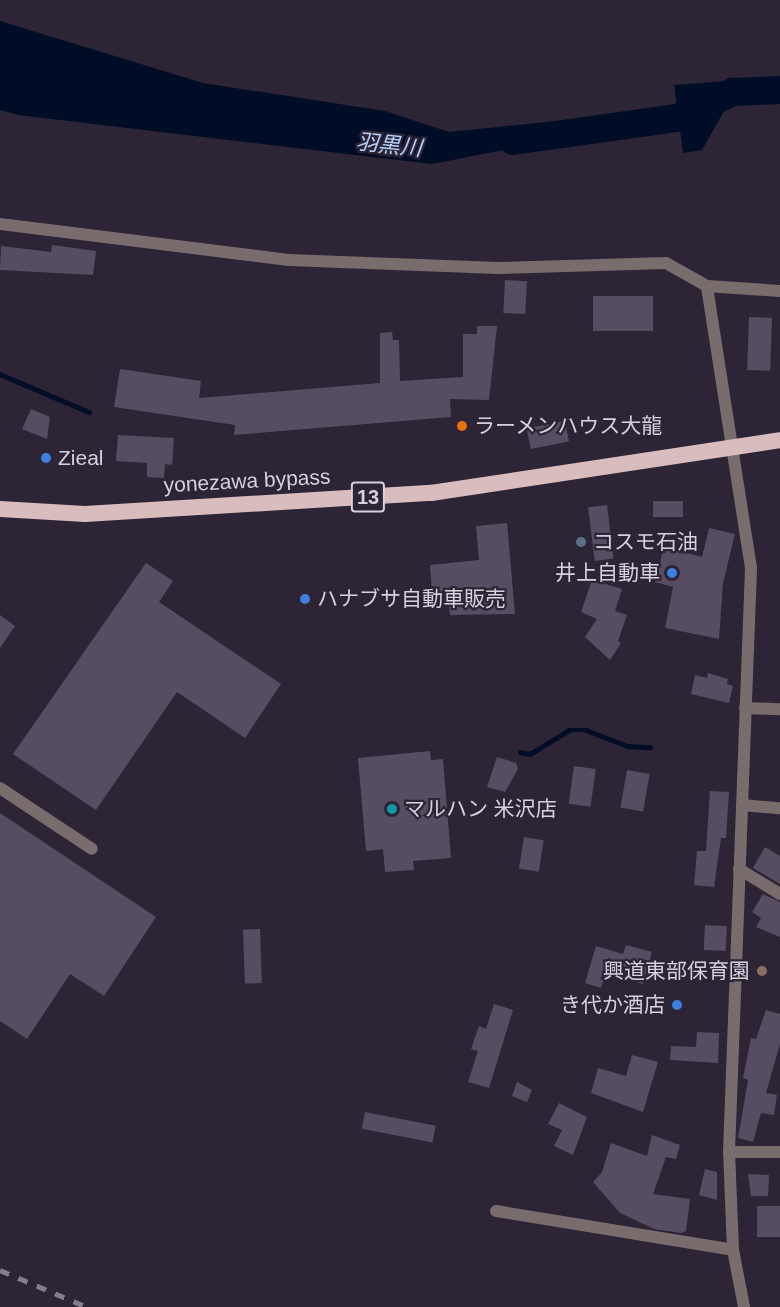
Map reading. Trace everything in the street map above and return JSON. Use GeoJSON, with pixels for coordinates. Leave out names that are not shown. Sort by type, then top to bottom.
{"type":"FeatureCollection","features":[{"type":"Feature","properties":{"kind":"highway","name":"yonezawa bypass"},"geometry":{"type":"LineString","coordinates":[[0,509],[85,514],[431,493],[780,440]]}},
{"type":"Feature","properties":{"kind":"street"},"geometry":{"type":"LineString","coordinates":[[0,224],[289,260],[498,268],[666,263],[707,286],[780,291]]}},
{"type":"Feature","properties":{"kind":"street"},"geometry":{"type":"LineString","coordinates":[[707,286],[751,568],[729,1152],[733,1250],[744,1307]]}},
{"type":"Feature","properties":{"kind":"street"},"geometry":{"type":"LineString","coordinates":[[745,708],[780,709]]}},
{"type":"Feature","properties":{"kind":"street"},"geometry":{"type":"LineString","coordinates":[[0,788],[92,849]]}},
{"type":"Feature","properties":{"kind":"street"},"geometry":{"type":"LineString","coordinates":[[742,805],[780,808]]}},
{"type":"Feature","properties":{"kind":"street"},"geometry":{"type":"LineString","coordinates":[[739,869],[780,894]]}},
{"type":"Feature","properties":{"kind":"street"},"geometry":{"type":"LineString","coordinates":[[729,1152],[780,1152]]}},
{"type":"Feature","properties":{"kind":"street"},"geometry":{"type":"LineString","coordinates":[[496,1211],[733,1250]]}},
{"type":"Feature","properties":{"kind":"water"},"geometry":{"type":"Polygon","coordinates":[[[0,21],[203,83],[385,111],[449,132],[556,121],[549,141],[432,164],[18,115],[0,110],[0,21]]]}},
{"type":"Feature","properties":{"kind":"water"},"geometry":{"type":"Polygon","coordinates":[[[780,77],[780,103],[728,104],[702,150],[683,153],[674,85],[780,77]]]}},
{"type":"Feature","properties":{"kind":"building"},"geometry":{"type":"Polygon","coordinates":[[[52,245],[96,251],[93,275],[0,270],[1,246],[51,252],[52,245]]]}},
{"type":"Feature","properties":{"kind":"building"},"geometry":{"type":"Polygon","coordinates":[[[505,280],[527,281],[525,314],[503,313],[505,280]]]}},
{"type":"Feature","properties":{"kind":"building"},"geometry":{"type":"Polygon","coordinates":[[[593,296],[653,296],[653,331],[593,331],[593,296]]]}},
{"type":"Feature","properties":{"kind":"building"},"geometry":{"type":"Polygon","coordinates":[[[749,317],[772,318],[770,371],[747,370],[749,317]]]}},
{"type":"Feature","properties":{"kind":"building"},"geometry":{"type":"Polygon","coordinates":[[[477,326],[497,326],[489,400],[450,399],[451,417],[234,435],[235,425],[114,407],[120,369],[201,381],[199,398],[380,383],[380,333],[392,332],[393,340],[399,340],[400,381],[463,377],[463,334],[477,334],[477,326]]]}},
{"type":"Feature","properties":{"kind":"building"},"geometry":{"type":"Polygon","coordinates":[[[31,409],[50,417],[47,439],[22,429],[31,409]]]}},
{"type":"Feature","properties":{"kind":"building"},"geometry":{"type":"Polygon","coordinates":[[[565,421],[569,442],[531,449],[527,428],[565,421]]]}},
{"type":"Feature","properties":{"kind":"building"},"geometry":{"type":"Polygon","coordinates":[[[118,435],[174,438],[172,465],[165,464],[164,478],[147,477],[147,463],[116,461],[118,435]]]}},
{"type":"Feature","properties":{"kind":"building"},"geometry":{"type":"Polygon","coordinates":[[[653,501],[683,501],[683,517],[653,517],[653,501]]]}},
{"type":"Feature","properties":{"kind":"building"},"geometry":{"type":"Polygon","coordinates":[[[607,505],[614,559],[595,561],[588,507],[607,505]]]}},
{"type":"Feature","properties":{"kind":"building"},"geometry":{"type":"Polygon","coordinates":[[[507,523],[515,614],[450,615],[448,592],[432,593],[430,565],[479,560],[476,526],[507,523]]]}},
{"type":"Feature","properties":{"kind":"building"},"geometry":{"type":"Polygon","coordinates":[[[709,528],[735,534],[723,583],[719,639],[665,628],[673,587],[655,582],[664,547],[702,557],[709,528]]]}},
{"type":"Feature","properties":{"kind":"building"},"geometry":{"type":"Polygon","coordinates":[[[146,563],[173,581],[159,602],[281,684],[245,738],[177,692],[96,810],[13,754],[146,563]]]}},
{"type":"Feature","properties":{"kind":"building"},"geometry":{"type":"Polygon","coordinates":[[[592,580],[622,589],[615,611],[627,615],[618,641],[621,643],[610,660],[585,637],[597,619],[581,612],[592,580]]]}},
{"type":"Feature","properties":{"kind":"building"},"geometry":{"type":"Polygon","coordinates":[[[0,615],[15,626],[0,648],[0,615]]]}},
{"type":"Feature","properties":{"kind":"building"},"geometry":{"type":"Polygon","coordinates":[[[708,673],[728,679],[727,684],[733,686],[729,703],[691,694],[695,675],[707,678],[708,673]]]}},
{"type":"Feature","properties":{"kind":"building"},"geometry":{"type":"Polygon","coordinates":[[[430,751],[431,760],[443,759],[451,858],[413,861],[414,870],[385,872],[383,849],[366,851],[358,758],[430,751]]]}},
{"type":"Feature","properties":{"kind":"building"},"geometry":{"type":"Polygon","coordinates":[[[497,757],[516,763],[518,769],[505,792],[487,787],[497,757]]]}},
{"type":"Feature","properties":{"kind":"building"},"geometry":{"type":"Polygon","coordinates":[[[574,766],[596,769],[590,807],[569,804],[574,766]]]}},
{"type":"Feature","properties":{"kind":"building"},"geometry":{"type":"Polygon","coordinates":[[[627,770],[650,774],[643,811],[620,807],[627,770]]]}},
{"type":"Feature","properties":{"kind":"building"},"geometry":{"type":"Polygon","coordinates":[[[710,791],[729,792],[726,838],[721,838],[714,887],[694,885],[697,851],[706,851],[710,791]]]}},
{"type":"Feature","properties":{"kind":"building"},"geometry":{"type":"Polygon","coordinates":[[[0,813],[156,917],[104,996],[70,974],[27,1039],[0,1021],[0,813]]]}},
{"type":"Feature","properties":{"kind":"building"},"geometry":{"type":"Polygon","coordinates":[[[524,837],[544,840],[539,872],[519,869],[524,837]]]}},
{"type":"Feature","properties":{"kind":"building"},"geometry":{"type":"Polygon","coordinates":[[[765,847],[780,856],[780,884],[753,868],[765,847]]]}},
{"type":"Feature","properties":{"kind":"building"},"geometry":{"type":"Polygon","coordinates":[[[763,894],[780,902],[780,937],[756,927],[761,918],[752,912],[763,894]]]}},
{"type":"Feature","properties":{"kind":"building"},"geometry":{"type":"Polygon","coordinates":[[[705,925],[727,926],[726,951],[704,950],[705,925]]]}},
{"type":"Feature","properties":{"kind":"building"},"geometry":{"type":"Polygon","coordinates":[[[260,929],[262,983],[245,984],[243,930],[260,929]]]}},
{"type":"Feature","properties":{"kind":"building"},"geometry":{"type":"Polygon","coordinates":[[[626,945],[652,952],[643,984],[605,974],[601,988],[585,983],[596,946],[623,954],[626,945]]]}},
{"type":"Feature","properties":{"kind":"building"},"geometry":{"type":"Polygon","coordinates":[[[494,1004],[513,1010],[489,1088],[468,1082],[478,1051],[471,1049],[479,1026],[486,1029],[494,1004]]]}},
{"type":"Feature","properties":{"kind":"building"},"geometry":{"type":"Polygon","coordinates":[[[766,1010],[780,1014],[780,1044],[766,1093],[777,1095],[774,1115],[761,1113],[753,1142],[738,1138],[748,1080],[743,1078],[751,1038],[756,1039],[766,1010]]]}},
{"type":"Feature","properties":{"kind":"building"},"geometry":{"type":"Polygon","coordinates":[[[697,1032],[719,1033],[718,1063],[670,1060],[671,1046],[696,1047],[697,1032]]]}},
{"type":"Feature","properties":{"kind":"building"},"geometry":{"type":"Polygon","coordinates":[[[632,1055],[658,1062],[643,1112],[591,1093],[598,1068],[626,1076],[632,1055]]]}},
{"type":"Feature","properties":{"kind":"building"},"geometry":{"type":"Polygon","coordinates":[[[517,1082],[532,1090],[527,1102],[512,1096],[517,1082]]]}},
{"type":"Feature","properties":{"kind":"building"},"geometry":{"type":"Polygon","coordinates":[[[559,1103],[587,1117],[573,1155],[554,1146],[562,1130],[548,1124],[559,1103]]]}},
{"type":"Feature","properties":{"kind":"building"},"geometry":{"type":"Polygon","coordinates":[[[365,1112],[436,1126],[432,1142],[362,1129],[365,1112]]]}},
{"type":"Feature","properties":{"kind":"building"},"geometry":{"type":"Polygon","coordinates":[[[652,1135],[680,1145],[676,1159],[666,1157],[653,1194],[690,1199],[686,1231],[681,1233],[654,1229],[620,1213],[593,1182],[602,1172],[611,1143],[647,1156],[652,1135]]]}},
{"type":"Feature","properties":{"kind":"building"},"geometry":{"type":"Polygon","coordinates":[[[705,1169],[717,1172],[717,1200],[699,1195],[705,1169]]]}},
{"type":"Feature","properties":{"kind":"building"},"geometry":{"type":"Polygon","coordinates":[[[748,1174],[769,1175],[768,1196],[751,1196],[748,1174]]]}},
{"type":"Feature","properties":{"kind":"building"},"geometry":{"type":"Polygon","coordinates":[[[757,1206],[780,1206],[780,1237],[757,1237],[757,1206]]]}},
{"type":"Feature","properties":{"kind":"waterway","name":"羽黒川"},"geometry":{"type":"LineString","coordinates":[[513,141],[677,118],[733,92],[780,90]]}},
{"type":"Feature","properties":{"kind":"waterway"},"geometry":{"type":"LineString","coordinates":[[0,374],[89,412]]}},
{"type":"Feature","properties":{"kind":"waterway"},"geometry":{"type":"LineString","coordinates":[[520,752],[530,754],[569,730],[586,730],[628,746],[650,747]]}},
{"type":"Feature","properties":{"kind":"railway"},"geometry":{"type":"LineString","coordinates":[[0,1270],[87,1307]]}},
{"type":"Feature","properties":{"kind":"place","name":"ラーメンハウス大龍"},"geometry":{"type":"Point","coordinates":[462,426]}},
{"type":"Feature","properties":{"kind":"place","name":"Zieal"},"geometry":{"type":"Point","coordinates":[46,458]}},
{"type":"Feature","properties":{"kind":"place","name":"コスモ石油"},"geometry":{"type":"Point","coordinates":[581,542]}},
{"type":"Feature","properties":{"kind":"place","name":"井上自動車"},"geometry":{"type":"Point","coordinates":[672,573]}},
{"type":"Feature","properties":{"kind":"place","name":"ハナブサ自動車販売"},"geometry":{"type":"Point","coordinates":[305,599]}},
{"type":"Feature","properties":{"kind":"place","name":"マルハン 米沢店"},"geometry":{"type":"Point","coordinates":[392,809]}},
{"type":"Feature","properties":{"kind":"place","name":"興道東部保育園"},"geometry":{"type":"Point","coordinates":[762,971]}},
{"type":"Feature","properties":{"kind":"place","name":"き代か酒店"},"geometry":{"type":"Point","coordinates":[677,1005]}}]}
